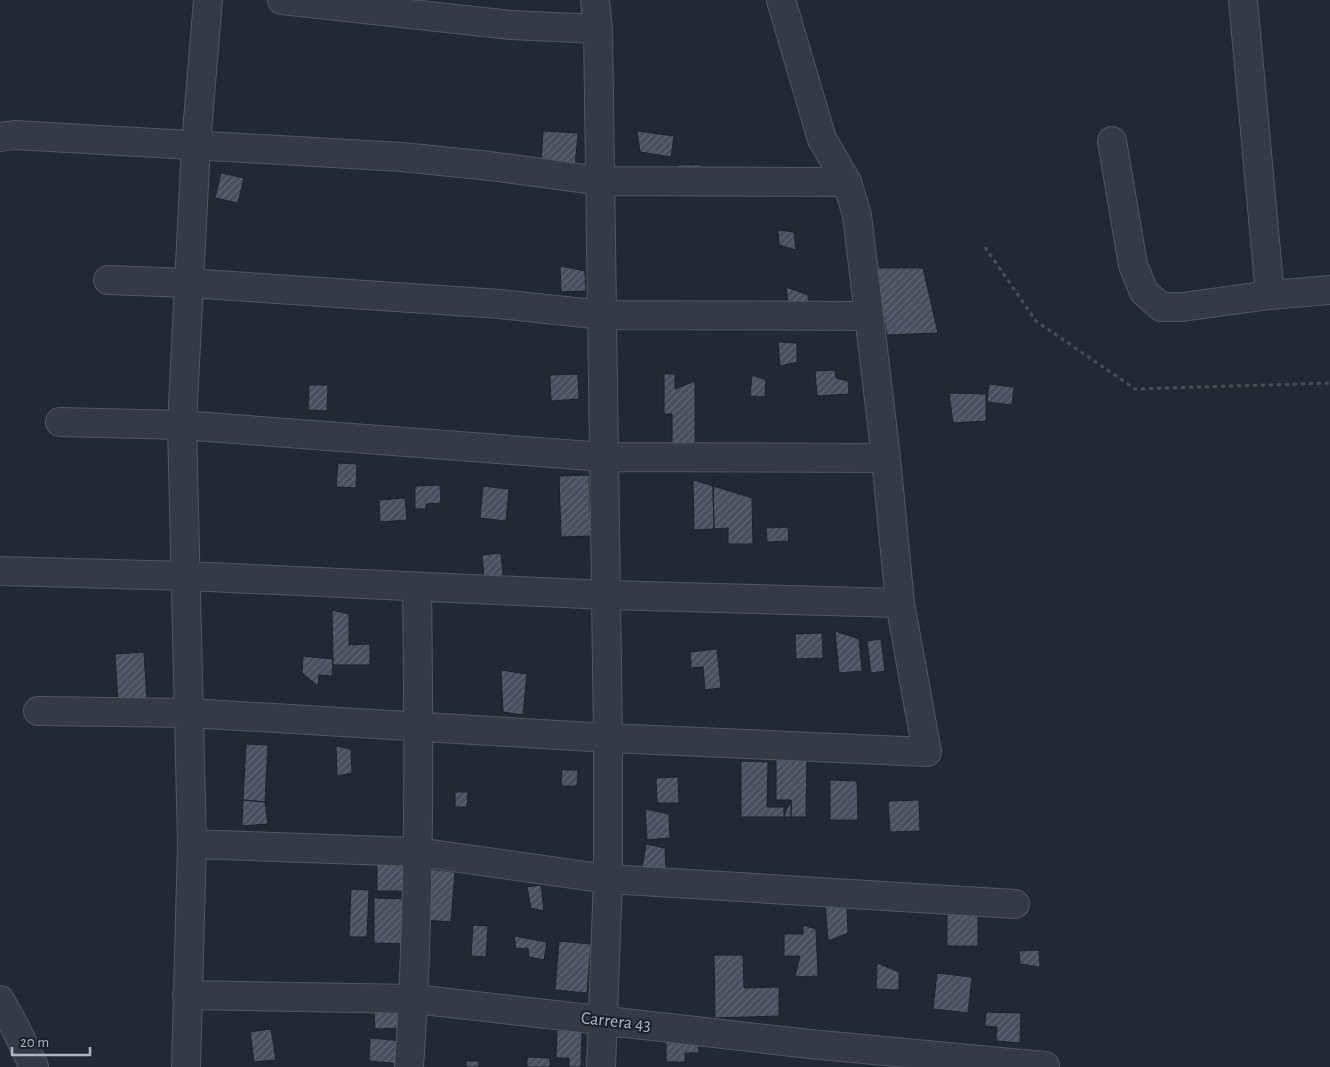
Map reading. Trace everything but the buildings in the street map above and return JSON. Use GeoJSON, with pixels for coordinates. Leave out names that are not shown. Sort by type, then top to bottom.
{"type":"FeatureCollection","features":[{"type":"Feature","properties":{"kind":"street"},"geometry":{"type":"LineString","coordinates":[[186,1067],[192,844],[182,425],[196,144],[208,0]]}},
{"type":"Feature","properties":{"kind":"street"},"geometry":{"type":"LineString","coordinates":[[282,0],[511,25],[598,29]]}},
{"type":"Feature","properties":{"kind":"street"},"geometry":{"type":"LineString","coordinates":[[595,0],[598,29],[608,738],[608,879],[600,1067]]}},
{"type":"Feature","properties":{"kind":"street"},"geometry":{"type":"LineString","coordinates":[[38,711],[190,713],[608,738],[927,752],[900,603],[886,458],[857,215],[847,182],[822,139],[781,0]]}},
{"type":"Feature","properties":{"kind":"street"},"geometry":{"type":"LineString","coordinates":[[1243,0],[1270,295]]}},
{"type":"Feature","properties":{"kind":"street"},"geometry":{"type":"LineString","coordinates":[[0,137],[15,135],[402,156],[490,166],[600,182],[847,182]]}},
{"type":"Feature","properties":{"kind":"street"},"geometry":{"type":"LineString","coordinates":[[1112,141],[1133,265],[1144,292],[1161,307],[1182,307],[1270,295],[1330,290]]}},
{"type":"Feature","properties":{"kind":"street"},"geometry":{"type":"LineString","coordinates":[[108,280],[188,283],[500,304],[602,314],[869,316]]}},
{"type":"Feature","properties":{"kind":"street"},"geometry":{"type":"LineString","coordinates":[[60,422],[182,425],[604,457],[886,458]]}},
{"type":"Feature","properties":{"kind":"street"},"geometry":{"type":"LineString","coordinates":[[0,571],[187,576],[606,595],[900,603]]}},
{"type":"Feature","properties":{"kind":"street"},"geometry":{"type":"LineString","coordinates":[[409,1067],[414,999],[417,852],[419,727],[417,587]]}},
{"type":"Feature","properties":{"kind":"street"},"geometry":{"type":"LineString","coordinates":[[192,844],[417,852],[608,879],[1015,904]]}},
{"type":"Feature","properties":{"kind":"street","name":"Carrera 43"},"geometry":{"type":"LineString","coordinates":[[187,995],[414,999],[603,1021],[804,1056],[1045,1066]]}},
{"type":"Feature","properties":{"kind":"street"},"geometry":{"type":"LineString","coordinates":[[0,1000],[34,1067]]}},
{"type":"Feature","properties":{"kind":"path"},"geometry":{"type":"LineString","coordinates":[[985,247],[1036,321],[1135,389],[1330,383]]}}]}
